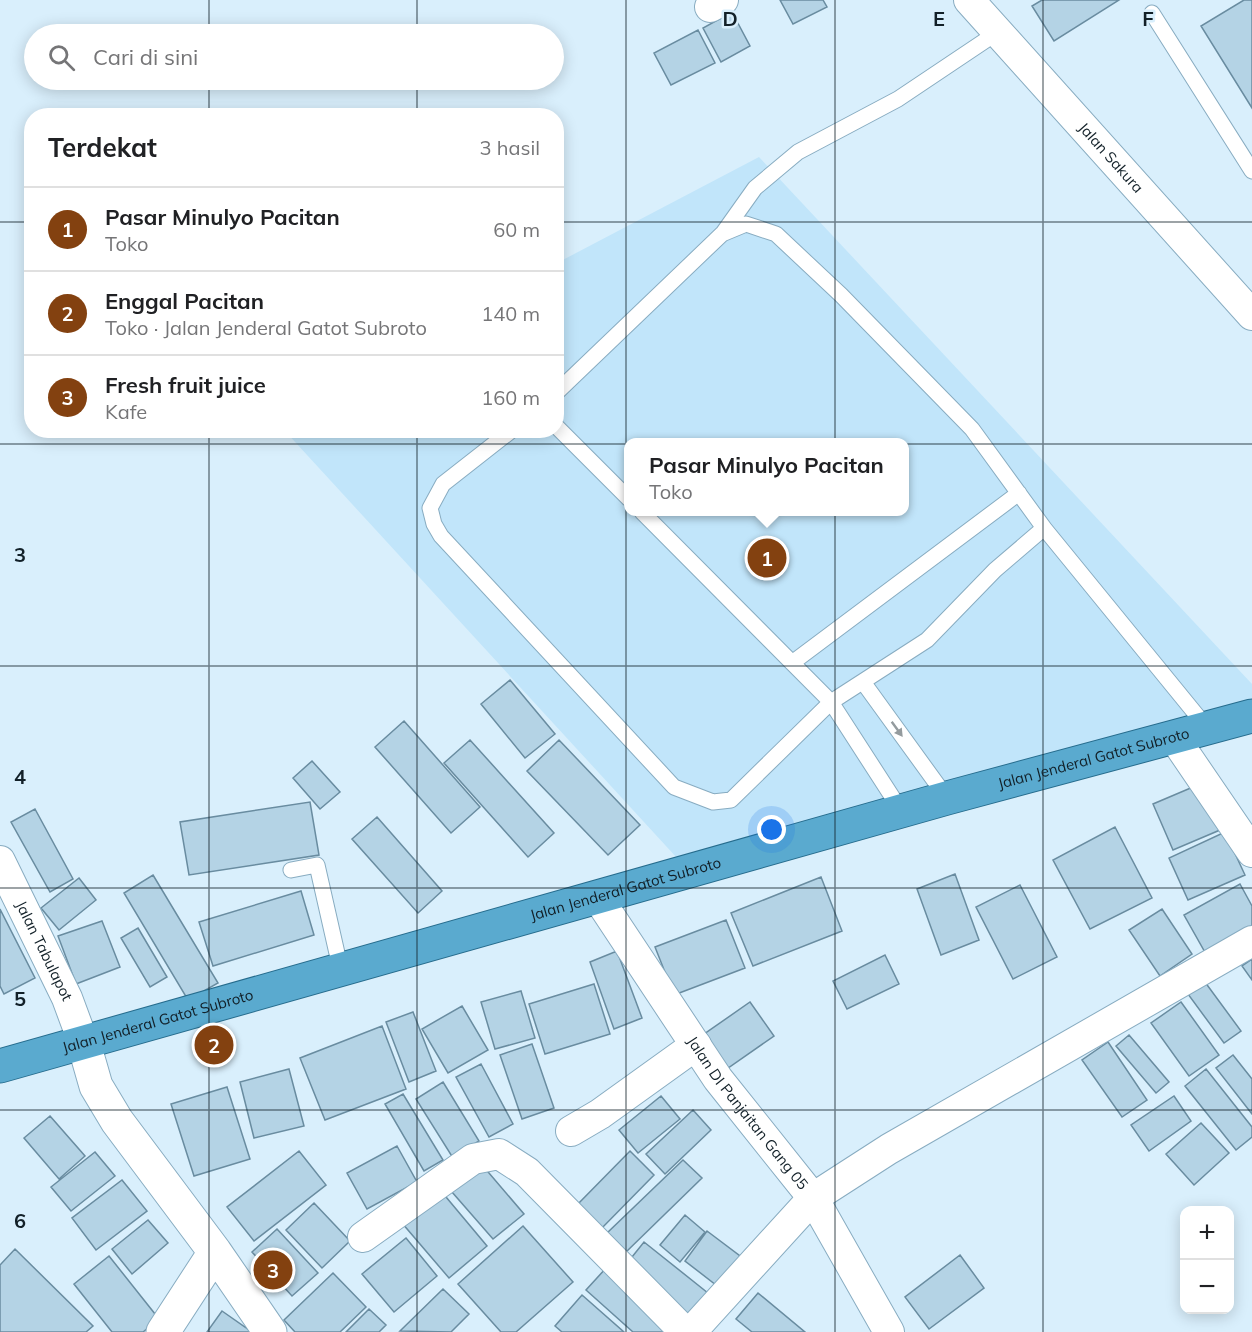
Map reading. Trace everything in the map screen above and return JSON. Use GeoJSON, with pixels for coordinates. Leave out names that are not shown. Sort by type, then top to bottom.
{"type":"FeatureCollection","features":[{"type":"Feature","properties":{"kind":"highway","name":"Jalan Jenderal Gatot Subroto"},"geometry":{"type":"LineString","coordinates":[[0,1066],[947,798],[1175,739],[1252,716]]}},
{"type":"Feature","properties":{"kind":"street","name":"Jalan Sakura"},"geometry":{"type":"LineString","coordinates":[[969,0],[1252,315]]}},
{"type":"Feature","properties":{"kind":"street"},"geometry":{"type":"LineString","coordinates":[[1175,739],[1252,852]]}},
{"type":"Feature","properties":{"kind":"street","name":"Jalan Tabulapot"},"geometry":{"type":"LineString","coordinates":[[0,861],[67,998],[84,1044]]}},
{"type":"Feature","properties":{"kind":"street","name":"Jalan DI Panjaitan Gang 05"},"geometry":{"type":"LineString","coordinates":[[598,898],[718,1079],[813,1198],[889,1332]]}},
{"type":"Feature","properties":{"kind":"street"},"geometry":{"type":"LineString","coordinates":[[691,1332],[813,1198],[889,1149],[1252,941]]}},
{"type":"Feature","properties":{"kind":"street"},"geometry":{"type":"LineString","coordinates":[[84,1044],[96,1086],[117,1121],[215,1252],[270,1332]]}},
{"type":"Feature","properties":{"kind":"street"},"geometry":{"type":"LineString","coordinates":[[571,1131],[600,1114],[696,1046]]}},
{"type":"Feature","properties":{"kind":"street"},"geometry":{"type":"LineString","coordinates":[[363,1236],[473,1159],[500,1154],[527,1172],[685,1332]]}},
{"type":"Feature","properties":{"kind":"street"},"geometry":{"type":"LineString","coordinates":[[163,1332],[215,1252]]}},
{"type":"Feature","properties":{"kind":"lane"},"geometry":{"type":"LineString","coordinates":[[1152,13],[1252,171]]}},
{"type":"Feature","properties":{"kind":"lane"},"geometry":{"type":"LineString","coordinates":[[564,385],[723,234],[755,188],[798,152],[898,99],[998,32]]}},
{"type":"Feature","properties":{"kind":"lane"},"geometry":{"type":"LineString","coordinates":[[723,234],[746,224],[776,234],[841,295],[972,429],[1044,528],[1208,729]]}},
{"type":"Feature","properties":{"kind":"lane"},"geometry":{"type":"LineString","coordinates":[[564,434],[624,494]]}},
{"type":"Feature","properties":{"kind":"lane"},"geometry":{"type":"LineString","coordinates":[[502,438],[444,484],[430,508],[434,524],[441,536],[674,786],[713,802],[732,800],[831,702],[927,640],[995,570],[1044,528]]}},
{"type":"Feature","properties":{"kind":"lane"},"geometry":{"type":"LineString","coordinates":[[792,663],[1019,493]]}},
{"type":"Feature","properties":{"kind":"lane"},"geometry":{"type":"LineString","coordinates":[[646,516],[831,702],[902,812]]}},
{"type":"Feature","properties":{"kind":"lane"},"geometry":{"type":"LineString","coordinates":[[862,682],[947,798]]}},
{"type":"Feature","properties":{"kind":"lane"},"geometry":{"type":"LineString","coordinates":[[291,870],[317,865],[341,971]]}},
{"type":"Feature","properties":{"kind":"shaded area"},"geometry":{"type":"Polygon","coordinates":[[[759,157],[1252,684],[1252,704],[677,858],[291,438],[564,438],[564,259],[759,157]]]}},
{"type":"Feature","properties":{"kind":"building"},"geometry":{"type":"Polygon","coordinates":[[[780,0],[823,0],[827,7],[793,24],[780,0]]]}},
{"type":"Feature","properties":{"kind":"building"},"geometry":{"type":"Polygon","coordinates":[[[1042,0],[1119,0],[1054,41],[1032,6],[1042,0]]]}},
{"type":"Feature","properties":{"kind":"building"},"geometry":{"type":"Polygon","coordinates":[[[1244,0],[1252,0],[1252,108],[1201,26],[1244,0]]]}},
{"type":"Feature","properties":{"kind":"building"},"geometry":{"type":"Polygon","coordinates":[[[732,12],[750,46],[721,62],[703,28],[732,12]]]}},
{"type":"Feature","properties":{"kind":"building"},"geometry":{"type":"Polygon","coordinates":[[[698,30],[715,63],[671,85],[654,53],[698,30]]]}},
{"type":"Feature","properties":{"kind":"building"},"geometry":{"type":"Polygon","coordinates":[[[510,680],[555,734],[525,758],[481,704],[510,680]]]}},
{"type":"Feature","properties":{"kind":"building"},"geometry":{"type":"Polygon","coordinates":[[[404,721],[480,807],[451,833],[375,747],[404,721]]]}},
{"type":"Feature","properties":{"kind":"building"},"geometry":{"type":"Polygon","coordinates":[[[470,740],[554,833],[528,857],[444,763],[470,740]]]}},
{"type":"Feature","properties":{"kind":"building"},"geometry":{"type":"Polygon","coordinates":[[[559,740],[640,825],[608,855],[527,771],[559,740]]]}},
{"type":"Feature","properties":{"kind":"building"},"geometry":{"type":"Polygon","coordinates":[[[312,761],[340,792],[320,809],[293,778],[312,761]]]}},
{"type":"Feature","properties":{"kind":"building"},"geometry":{"type":"Polygon","coordinates":[[[1200,784],[1220,830],[1173,850],[1153,804],[1200,784]]]}},
{"type":"Feature","properties":{"kind":"building"},"geometry":{"type":"Polygon","coordinates":[[[310,802],[319,855],[189,875],[180,822],[310,802]]]}},
{"type":"Feature","properties":{"kind":"building"},"geometry":{"type":"Polygon","coordinates":[[[35,809],[73,879],[50,892],[11,822],[35,809]]]}},
{"type":"Feature","properties":{"kind":"building"},"geometry":{"type":"Polygon","coordinates":[[[377,817],[442,891],[418,913],[352,839],[377,817]]]}},
{"type":"Feature","properties":{"kind":"building"},"geometry":{"type":"Polygon","coordinates":[[[1115,827],[1152,898],[1090,929],[1053,860],[1115,827]]]}},
{"type":"Feature","properties":{"kind":"building"},"geometry":{"type":"Polygon","coordinates":[[[1225,832],[1245,875],[1188,900],[1169,858],[1225,832]]]}},
{"type":"Feature","properties":{"kind":"building"},"geometry":{"type":"Polygon","coordinates":[[[955,874],[979,940],[941,955],[917,889],[955,874]]]}},
{"type":"Feature","properties":{"kind":"building"},"geometry":{"type":"Polygon","coordinates":[[[153,875],[218,983],[188,1000],[124,893],[153,875]]]}},
{"type":"Feature","properties":{"kind":"building"},"geometry":{"type":"Polygon","coordinates":[[[821,877],[842,931],[753,966],[731,913],[821,877]]]}},
{"type":"Feature","properties":{"kind":"building"},"geometry":{"type":"Polygon","coordinates":[[[79,878],[96,900],[59,930],[41,908],[79,878]]]}},
{"type":"Feature","properties":{"kind":"building"},"geometry":{"type":"Polygon","coordinates":[[[1240,884],[1252,906],[1252,929],[1206,954],[1184,915],[1240,884]]]}},
{"type":"Feature","properties":{"kind":"building"},"geometry":{"type":"Polygon","coordinates":[[[1020,885],[1057,957],[1013,979],[976,907],[1020,885]]]}},
{"type":"Feature","properties":{"kind":"building"},"geometry":{"type":"Polygon","coordinates":[[[301,891],[314,935],[213,966],[199,922],[301,891]]]}},
{"type":"Feature","properties":{"kind":"building"},"geometry":{"type":"Polygon","coordinates":[[[0,909],[35,978],[4,994],[0,986],[0,909]]]}},
{"type":"Feature","properties":{"kind":"building"},"geometry":{"type":"Polygon","coordinates":[[[1162,909],[1192,954],[1160,976],[1129,930],[1162,909]]]}},
{"type":"Feature","properties":{"kind":"building"},"geometry":{"type":"Polygon","coordinates":[[[726,920],[745,968],[674,995],[655,947],[726,920]]]}},
{"type":"Feature","properties":{"kind":"building"},"geometry":{"type":"Polygon","coordinates":[[[102,921],[120,967],[76,984],[58,936],[102,921]]]}},
{"type":"Feature","properties":{"kind":"building"},"geometry":{"type":"Polygon","coordinates":[[[138,928],[167,977],[150,987],[121,938],[138,928]]]}},
{"type":"Feature","properties":{"kind":"building"},"geometry":{"type":"Polygon","coordinates":[[[617,951],[642,1018],[614,1029],[590,962],[617,951]]]}},
{"type":"Feature","properties":{"kind":"building"},"geometry":{"type":"Polygon","coordinates":[[[885,955],[899,984],[847,1009],[833,981],[885,955]]]}},
{"type":"Feature","properties":{"kind":"building"},"geometry":{"type":"Polygon","coordinates":[[[1252,959],[1252,980],[1242,966],[1252,959]]]}},
{"type":"Feature","properties":{"kind":"building"},"geometry":{"type":"Polygon","coordinates":[[[1202,978],[1241,1031],[1224,1043],[1185,990],[1202,978]]]}},
{"type":"Feature","properties":{"kind":"building"},"geometry":{"type":"Polygon","coordinates":[[[594,984],[610,1034],[545,1054],[529,1004],[594,984]]]}},
{"type":"Feature","properties":{"kind":"building"},"geometry":{"type":"Polygon","coordinates":[[[521,991],[535,1038],[495,1049],[481,1002],[521,991]]]}},
{"type":"Feature","properties":{"kind":"building"},"geometry":{"type":"Polygon","coordinates":[[[750,1002],[774,1036],[721,1073],[697,1039],[750,1002]]]}},
{"type":"Feature","properties":{"kind":"building"},"geometry":{"type":"Polygon","coordinates":[[[1181,1002],[1219,1055],[1189,1076],[1151,1023],[1181,1002]]]}},
{"type":"Feature","properties":{"kind":"building"},"geometry":{"type":"Polygon","coordinates":[[[462,1006],[488,1050],[448,1073],[422,1029],[462,1006]]]}},
{"type":"Feature","properties":{"kind":"building"},"geometry":{"type":"Polygon","coordinates":[[[413,1012],[436,1071],[409,1082],[386,1022],[413,1012]]]}},
{"type":"Feature","properties":{"kind":"building"},"geometry":{"type":"Polygon","coordinates":[[[382,1026],[406,1089],[325,1120],[300,1058],[382,1026]]]}},
{"type":"Feature","properties":{"kind":"building"},"geometry":{"type":"Polygon","coordinates":[[[1129,1035],[1169,1082],[1156,1093],[1116,1046],[1129,1035]]]}},
{"type":"Feature","properties":{"kind":"building"},"geometry":{"type":"Polygon","coordinates":[[[1108,1042],[1147,1100],[1122,1117],[1082,1060],[1108,1042]]]}},
{"type":"Feature","properties":{"kind":"building"},"geometry":{"type":"Polygon","coordinates":[[[532,1044],[554,1108],[522,1119],[500,1055],[532,1044]]]}},
{"type":"Feature","properties":{"kind":"building"},"geometry":{"type":"Polygon","coordinates":[[[1233,1055],[1252,1079],[1252,1114],[1216,1068],[1233,1055]]]}},
{"type":"Feature","properties":{"kind":"building"},"geometry":{"type":"Polygon","coordinates":[[[481,1064],[513,1124],[489,1137],[456,1077],[481,1064]]]}},
{"type":"Feature","properties":{"kind":"building"},"geometry":{"type":"Polygon","coordinates":[[[289,1069],[304,1126],[254,1138],[240,1082],[289,1069]]]}},
{"type":"Feature","properties":{"kind":"building"},"geometry":{"type":"Polygon","coordinates":[[[1206,1069],[1252,1127],[1252,1137],[1236,1150],[1185,1086],[1206,1069]]]}},
{"type":"Feature","properties":{"kind":"building"},"geometry":{"type":"Polygon","coordinates":[[[443,1082],[479,1141],[453,1158],[416,1099],[443,1082]]]}},
{"type":"Feature","properties":{"kind":"building"},"geometry":{"type":"Polygon","coordinates":[[[227,1087],[250,1159],[194,1176],[171,1104],[227,1087]]]}},
{"type":"Feature","properties":{"kind":"building"},"geometry":{"type":"Polygon","coordinates":[[[403,1094],[443,1160],[424,1171],[385,1104],[403,1094]]]}},
{"type":"Feature","properties":{"kind":"building"},"geometry":{"type":"Polygon","coordinates":[[[661,1096],[680,1119],[638,1153],[619,1130],[661,1096]]]}},
{"type":"Feature","properties":{"kind":"building"},"geometry":{"type":"Polygon","coordinates":[[[1174,1096],[1191,1121],[1149,1151],[1131,1125],[1174,1096]]]}},
{"type":"Feature","properties":{"kind":"building"},"geometry":{"type":"Polygon","coordinates":[[[693,1110],[711,1130],[665,1174],[646,1154],[693,1110]]]}},
{"type":"Feature","properties":{"kind":"building"},"geometry":{"type":"Polygon","coordinates":[[[50,1116],[85,1156],[59,1179],[24,1138],[50,1116]]]}},
{"type":"Feature","properties":{"kind":"building"},"geometry":{"type":"Polygon","coordinates":[[[1201,1123],[1229,1153],[1194,1185],[1166,1154],[1201,1123]]]}},
{"type":"Feature","properties":{"kind":"building"},"geometry":{"type":"Polygon","coordinates":[[[397,1146],[417,1182],[367,1209],[347,1173],[397,1146]]]}},
{"type":"Feature","properties":{"kind":"building"},"geometry":{"type":"Polygon","coordinates":[[[299,1151],[326,1185],[254,1241],[227,1207],[299,1151]]]}},
{"type":"Feature","properties":{"kind":"building"},"geometry":{"type":"Polygon","coordinates":[[[630,1151],[654,1175],[600,1230],[576,1206],[630,1151]]]}},
{"type":"Feature","properties":{"kind":"building"},"geometry":{"type":"Polygon","coordinates":[[[95,1152],[115,1176],[71,1211],[51,1187],[95,1152]]]}},
{"type":"Feature","properties":{"kind":"building"},"geometry":{"type":"Polygon","coordinates":[[[683,1160],[702,1178],[625,1253],[606,1234],[683,1160]]]}},
{"type":"Feature","properties":{"kind":"building"},"geometry":{"type":"Polygon","coordinates":[[[483,1166],[524,1214],[493,1239],[452,1192],[483,1166]]]}},
{"type":"Feature","properties":{"kind":"building"},"geometry":{"type":"Polygon","coordinates":[[[122,1180],[147,1211],[96,1250],[72,1218],[122,1180]]]}},
{"type":"Feature","properties":{"kind":"building"},"geometry":{"type":"Polygon","coordinates":[[[441,1191],[487,1246],[449,1278],[402,1223],[441,1191]]]}},
{"type":"Feature","properties":{"kind":"building"},"geometry":{"type":"Polygon","coordinates":[[[314,1203],[350,1241],[322,1268],[286,1230],[314,1203]]]}},
{"type":"Feature","properties":{"kind":"building"},"geometry":{"type":"Polygon","coordinates":[[[685,1215],[705,1232],[680,1262],[660,1245],[685,1215]]]}},
{"type":"Feature","properties":{"kind":"building"},"geometry":{"type":"Polygon","coordinates":[[[148,1220],[168,1243],[132,1274],[112,1249],[148,1220]]]}},
{"type":"Feature","properties":{"kind":"building"},"geometry":{"type":"Polygon","coordinates":[[[523,1226],[573,1282],[516,1332],[501,1332],[458,1284],[523,1226]]]}},
{"type":"Feature","properties":{"kind":"building"},"geometry":{"type":"Polygon","coordinates":[[[277,1229],[318,1273],[292,1296],[252,1252],[277,1229]]]}},
{"type":"Feature","properties":{"kind":"building"},"geometry":{"type":"Polygon","coordinates":[[[707,1231],[748,1262],[725,1292],[685,1261],[707,1231]]]}},
{"type":"Feature","properties":{"kind":"building"},"geometry":{"type":"Polygon","coordinates":[[[406,1238],[437,1276],[394,1312],[362,1274],[406,1238]]]}},
{"type":"Feature","properties":{"kind":"building"},"geometry":{"type":"Polygon","coordinates":[[[644,1242],[713,1297],[692,1323],[624,1267],[644,1242]]]}},
{"type":"Feature","properties":{"kind":"building"},"geometry":{"type":"Polygon","coordinates":[[[15,1249],[93,1326],[86,1332],[0,1332],[0,1265],[15,1249]]]}},
{"type":"Feature","properties":{"kind":"building"},"geometry":{"type":"Polygon","coordinates":[[[960,1255],[984,1288],[929,1329],[905,1297],[960,1255]]]}},
{"type":"Feature","properties":{"kind":"building"},"geometry":{"type":"Polygon","coordinates":[[[109,1256],[159,1319],[143,1332],[112,1332],[74,1284],[109,1256]]]}},
{"type":"Feature","properties":{"kind":"building"},"geometry":{"type":"Polygon","coordinates":[[[607,1267],[677,1332],[633,1332],[586,1290],[607,1267]]]}},
{"type":"Feature","properties":{"kind":"building"},"geometry":{"type":"Polygon","coordinates":[[[333,1273],[366,1307],[340,1332],[295,1332],[284,1320],[333,1273]]]}},
{"type":"Feature","properties":{"kind":"building"},"geometry":{"type":"Polygon","coordinates":[[[443,1289],[469,1314],[451,1332],[400,1331],[443,1289]]]}},
{"type":"Feature","properties":{"kind":"building"},"geometry":{"type":"Polygon","coordinates":[[[758,1293],[805,1332],[752,1332],[736,1319],[758,1293]]]}},
{"type":"Feature","properties":{"kind":"building"},"geometry":{"type":"Polygon","coordinates":[[[582,1295],[624,1332],[562,1332],[555,1326],[582,1295]]]}},
{"type":"Feature","properties":{"kind":"building"},"geometry":{"type":"Polygon","coordinates":[[[369,1309],[386,1325],[379,1332],[346,1332],[369,1309]]]}},
{"type":"Feature","properties":{"kind":"building"},"geometry":{"type":"Polygon","coordinates":[[[222,1311],[252,1332],[207,1332],[222,1311]]]}},
{"type":"Feature","properties":{"kind":"place","name":"Pasar Minulyo Pacitan"},"geometry":{"type":"Point","coordinates":[767,558]}},
{"type":"Feature","properties":{"kind":"place","name":"Enggal Pacitan"},"geometry":{"type":"Point","coordinates":[214,1045]}},
{"type":"Feature","properties":{"kind":"place","name":"Fresh fruit juice"},"geometry":{"type":"Point","coordinates":[273,1270]}}]}
